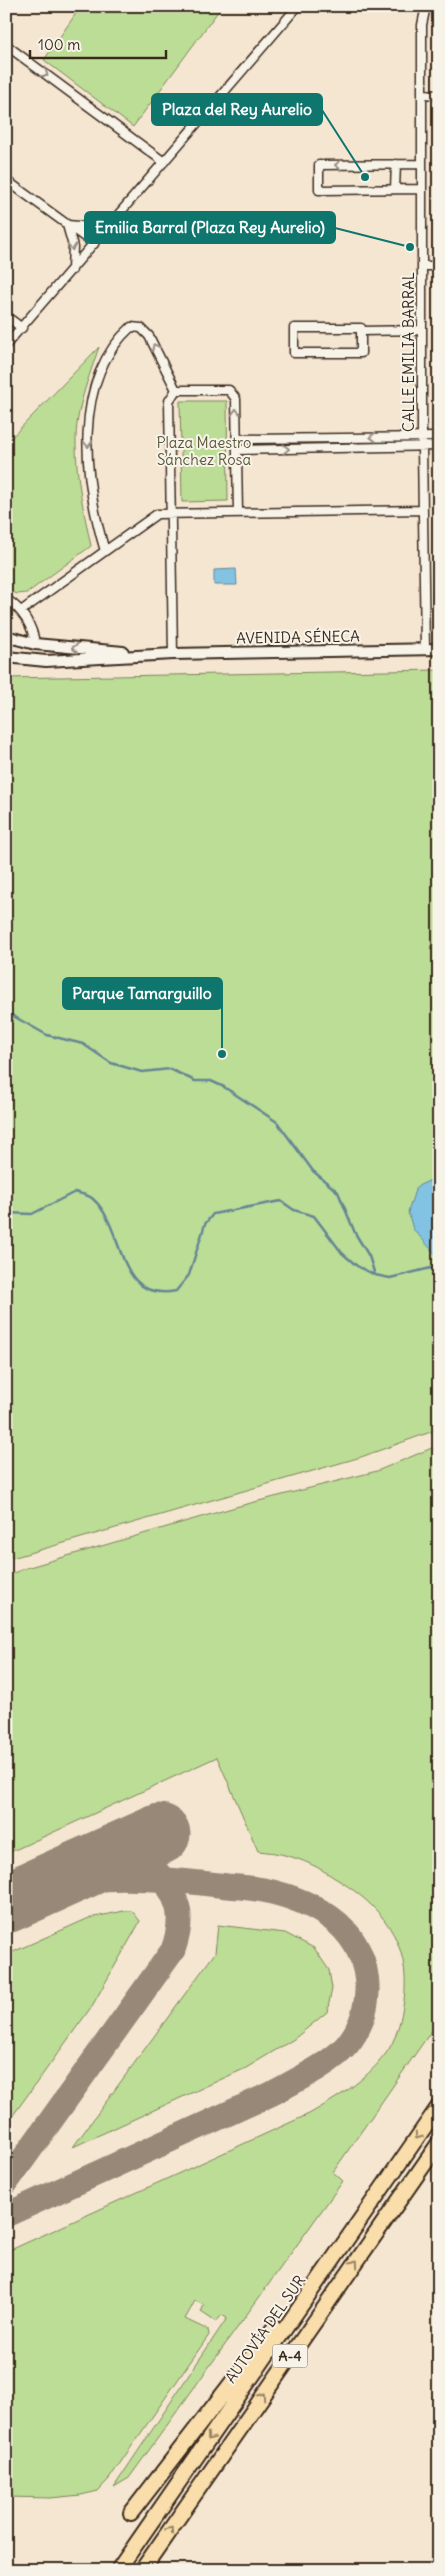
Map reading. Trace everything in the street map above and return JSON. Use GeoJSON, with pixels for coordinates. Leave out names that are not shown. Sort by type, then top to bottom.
{"type":"FeatureCollection","features":[{"type":"Feature","properties":{"kind":"highway","name":"AUTOVÍA DEL SUR"},"geometry":{"type":"LineString","coordinates":[[118,2570],[439,2106]]}},
{"type":"Feature","properties":{"kind":"highway","name":"A-4"},"geometry":{"type":"LineString","coordinates":[[142,2570],[439,2143]]}},
{"type":"Feature","properties":{"kind":"highway"},"geometry":{"type":"LineString","coordinates":[[130,2513],[211,2411],[397,2166]]}},
{"type":"Feature","properties":{"kind":"street"},"geometry":{"type":"LineString","coordinates":[[6,345],[298,6]]}},
{"type":"Feature","properties":{"kind":"street","name":"CALLE EMILIA BARRAL"},"geometry":{"type":"LineString","coordinates":[[425,649],[422,447],[422,25],[426,6]]}},
{"type":"Feature","properties":{"kind":"street"},"geometry":{"type":"LineString","coordinates":[[6,45],[164,162]]}},
{"type":"Feature","properties":{"kind":"street"},"geometry":{"type":"LineString","coordinates":[[423,94],[439,94]]}},
{"type":"Feature","properties":{"kind":"street"},"geometry":{"type":"LineString","coordinates":[[396,164],[396,189]]}},
{"type":"Feature","properties":{"kind":"street"},"geometry":{"type":"LineString","coordinates":[[422,164],[319,165],[319,190],[422,189]]}},
{"type":"Feature","properties":{"kind":"street"},"geometry":{"type":"LineString","coordinates":[[6,180],[94,244]]}},
{"type":"Feature","properties":{"kind":"street"},"geometry":{"type":"LineString","coordinates":[[67,225],[92,227],[114,221]]}},
{"type":"Feature","properties":{"kind":"street"},"geometry":{"type":"LineString","coordinates":[[67,225],[73,246],[72,270]]}},
{"type":"Feature","properties":{"kind":"street"},"geometry":{"type":"LineString","coordinates":[[422,266],[439,266]]}},
{"type":"Feature","properties":{"kind":"street"},"geometry":{"type":"LineString","coordinates":[[6,316],[22,328]]}},
{"type":"Feature","properties":{"kind":"street"},"geometry":{"type":"LineString","coordinates":[[105,551],[92,497],[88,424],[102,369],[122,335],[131,326],[141,328],[149,336],[176,390]]}},
{"type":"Feature","properties":{"kind":"street"},"geometry":{"type":"LineString","coordinates":[[361,331],[361,353],[294,353],[294,328],[361,328],[361,331],[422,330]]}},
{"type":"Feature","properties":{"kind":"street"},"geometry":{"type":"LineString","coordinates":[[176,390],[229,390],[236,399],[238,513]]}},
{"type":"Feature","properties":{"kind":"street"},"geometry":{"type":"LineString","coordinates":[[173,654],[169,401],[176,390]]}},
{"type":"Feature","properties":{"kind":"street"},"geometry":{"type":"LineString","coordinates":[[237,439],[439,437]]}},
{"type":"Feature","properties":{"kind":"street"},"geometry":{"type":"LineString","coordinates":[[237,450],[439,446]]}},
{"type":"Feature","properties":{"kind":"street"},"geometry":{"type":"LineString","coordinates":[[21,611],[157,514],[423,510]]}},
{"type":"Feature","properties":{"kind":"street"},"geometry":{"type":"LineString","coordinates":[[6,599],[21,611],[34,633],[35,644]]}},
{"type":"Feature","properties":{"kind":"street","name":"AVENIDA SÉNECA"},"geometry":{"type":"LineString","coordinates":[[6,636],[35,644],[159,655]]}},
{"type":"Feature","properties":{"kind":"street","name":"AVENIDA SÉNECA"},"geometry":{"type":"LineString","coordinates":[[6,657],[46,661],[173,654],[439,649]]}},
{"type":"Feature","properties":{"kind":"green space"},"geometry":{"type":"Polygon","coordinates":[[[81,6],[222,6],[133,127],[44,60],[81,6]]]}},
{"type":"Feature","properties":{"kind":"green space"},"geometry":{"type":"Polygon","coordinates":[[[99,347],[83,394],[76,432],[79,483],[91,546],[27,593],[17,594],[6,589],[6,443],[99,347]]]}},
{"type":"Feature","properties":{"kind":"green space","name":"Plaza Maestro Sánchez Rosa"},"geometry":{"type":"Polygon","coordinates":[[[180,401],[227,401],[228,501],[182,502],[180,401]]]}},
{"type":"Feature","properties":{"kind":"green space"},"geometry":{"type":"Polygon","coordinates":[[[439,670],[439,1429],[361,1457],[12,1558],[6,1546],[6,678],[439,670]]]}},
{"type":"Feature","properties":{"kind":"green space"},"geometry":{"type":"Polygon","coordinates":[[[439,1445],[439,2020],[333,2172],[343,2181],[129,2478],[114,2487],[227,2318],[222,2315],[216,2322],[201,2312],[204,2305],[195,2301],[185,2319],[208,2330],[209,2335],[109,2479],[98,2491],[81,2495],[50,2498],[6,2497],[6,2252],[309,2114],[359,2082],[384,2056],[392,2043],[401,2015],[405,1979],[403,1960],[389,1927],[365,1899],[323,1870],[312,1865],[285,1855],[258,1851],[217,1757],[6,1854],[6,1576],[26,1568],[239,1506],[377,1471],[439,1445]]]}},
{"type":"Feature","properties":{"kind":"green space"},"geometry":{"type":"Polygon","coordinates":[[[132,1911],[140,1921],[137,1927],[92,2006],[6,2125],[6,1955],[89,1918],[132,1911]]]}},
{"type":"Feature","properties":{"kind":"green space"},"geometry":{"type":"Polygon","coordinates":[[[218,1925],[285,1933],[314,1948],[329,1970],[332,1989],[327,2012],[294,2039],[246,2068],[73,2147],[215,1953],[218,1925]]]}},
{"type":"Feature","properties":{"kind":"water"},"geometry":{"type":"Polygon","coordinates":[[[236,569],[237,585],[214,585],[214,570],[236,569]]]}},
{"type":"Feature","properties":{"kind":"water"},"geometry":{"type":"Polygon","coordinates":[[[439,1176],[439,1258],[413,1229],[408,1212],[416,1187],[439,1176]]]}},
{"type":"Feature","properties":{"kind":"waterway"},"geometry":{"type":"LineString","coordinates":[[6,1012],[47,1035],[83,1044],[111,1063],[142,1072],[170,1069],[195,1081],[211,1081],[224,1087],[277,1122],[313,1171],[338,1192],[355,1233],[369,1256],[375,1275]]}},
{"type":"Feature","properties":{"kind":"waterway"},"geometry":{"type":"LineString","coordinates":[[6,1213],[32,1214],[75,1192],[89,1196],[104,1212],[132,1275],[142,1286],[156,1292],[176,1291],[189,1275],[205,1224],[213,1214],[281,1201],[294,1210],[314,1216],[342,1253],[357,1266],[375,1275],[390,1278],[439,1266]]}},
{"type":"Feature","properties":{"kind":"taxiway"},"geometry":{"type":"LineString","coordinates":[[6,2183],[173,1950],[178,1934],[179,1913],[171,1892],[154,1869],[138,1858],[130,1856],[114,1857],[69,1875]]}},
{"type":"Feature","properties":{"kind":"taxiway"},"geometry":{"type":"LineString","coordinates":[[6,2215],[271,2094],[311,2072],[331,2059],[347,2045],[357,2030],[364,2013],[367,1995],[363,1961],[345,1930],[317,1909],[301,1901],[276,1893],[253,1888],[194,1882],[123,1878],[91,1880],[17,1898]]}},
{"type":"Feature","properties":{"kind":"runway"},"geometry":{"type":"LineString","coordinates":[[6,1903],[160,1834]]}},
{"type":"Feature","properties":{"kind":"place","name":"Plaza del Rey Aurelio"},"geometry":{"type":"Point","coordinates":[365,177]}},
{"type":"Feature","properties":{"kind":"place","name":"Emilia Barral (Plaza Rey Aurelio)"},"geometry":{"type":"Point","coordinates":[410,247]}},
{"type":"Feature","properties":{"kind":"place","name":"Parque Tamarguillo"},"geometry":{"type":"Point","coordinates":[222,1054]}}]}
